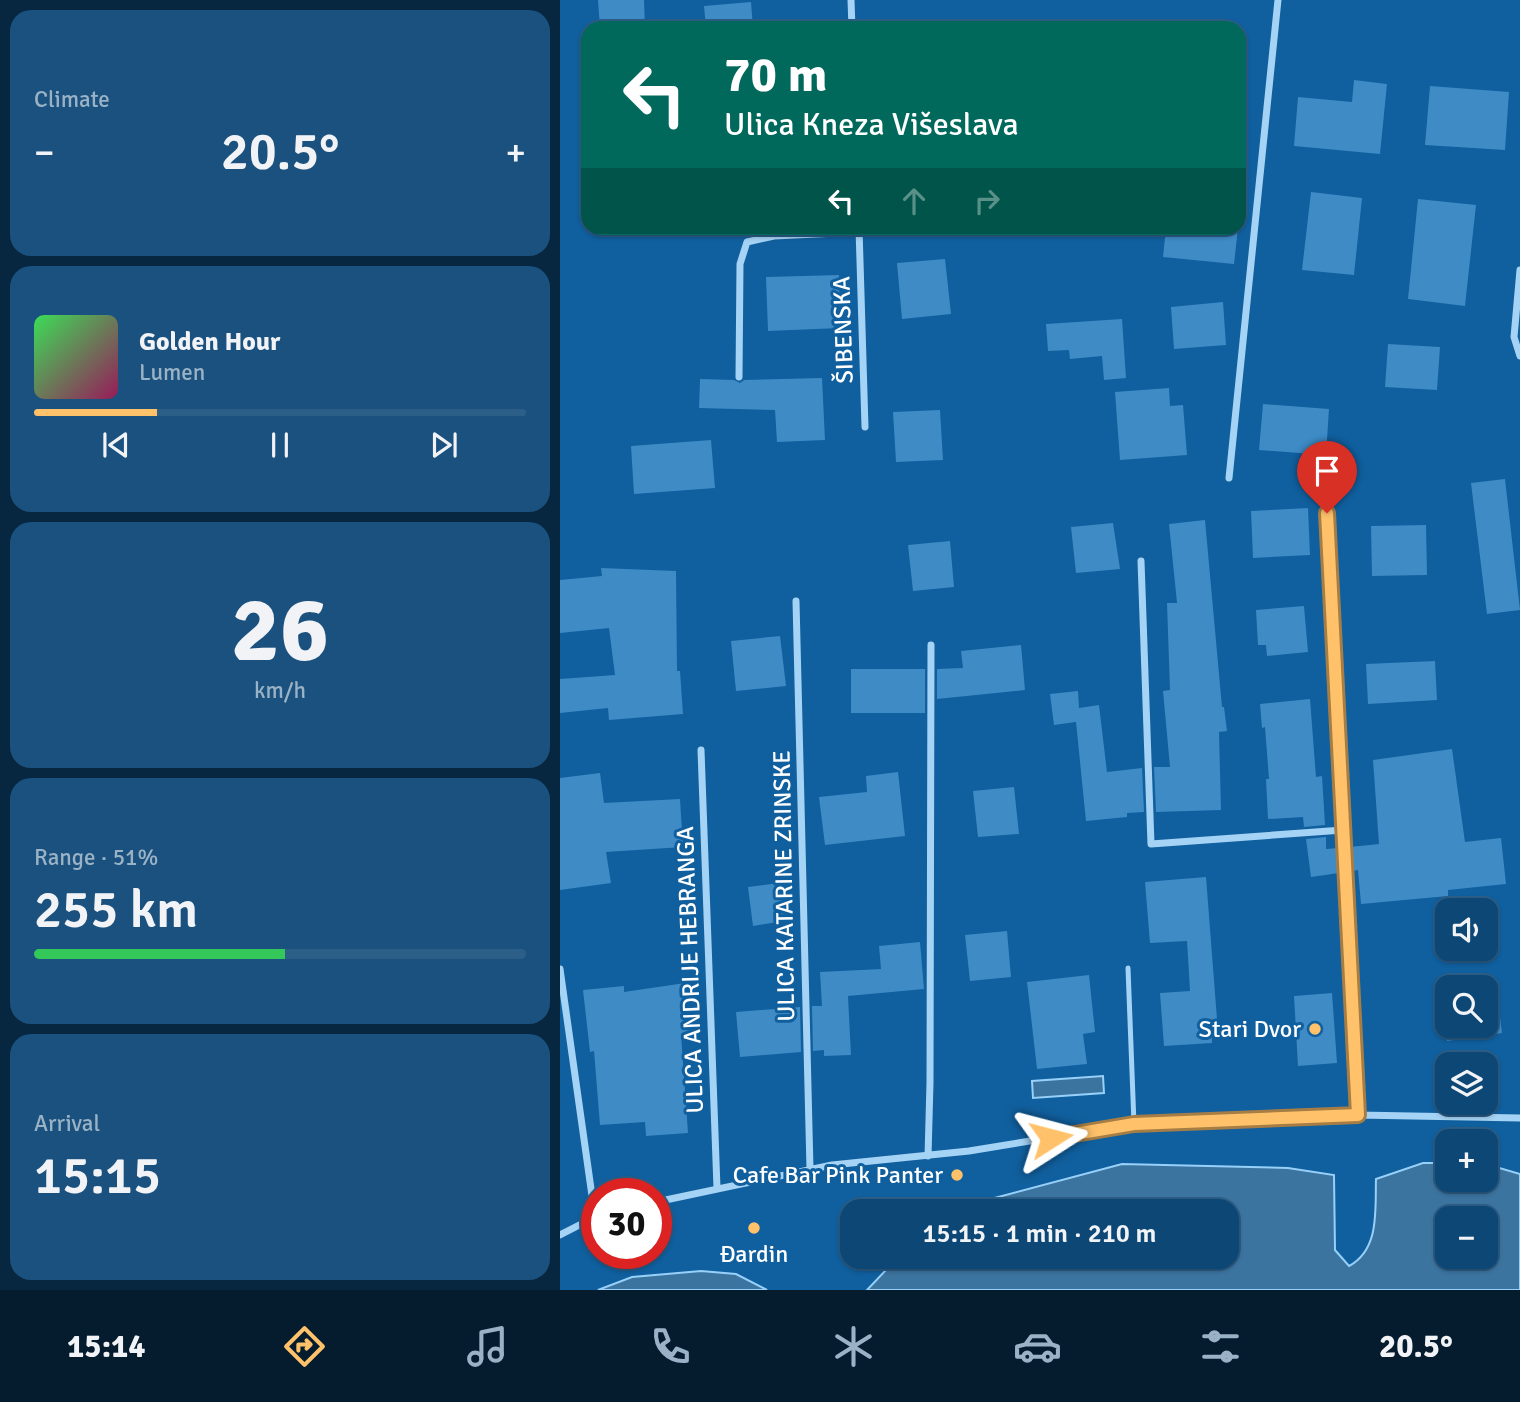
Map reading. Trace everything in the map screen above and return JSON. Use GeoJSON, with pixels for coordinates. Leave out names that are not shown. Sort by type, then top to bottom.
{"type":"FeatureCollection","features":[{"type":"Feature","properties":{"kind":"street"},"geometry":{"type":"LineString","coordinates":[[851,0],[852,21]]}},
{"type":"Feature","properties":{"kind":"street"},"geometry":{"type":"LineString","coordinates":[[1229,478],[1278,0]]}},
{"type":"Feature","properties":{"kind":"street","name":"ŠIBENSKA"},"geometry":{"type":"LineString","coordinates":[[739,377],[740,264],[747,242],[788,235]]}},
{"type":"Feature","properties":{"kind":"street","name":"ŠIBENSKA"},"geometry":{"type":"LineString","coordinates":[[859,235],[865,427]]}},
{"type":"Feature","properties":{"kind":"street"},"geometry":{"type":"LineString","coordinates":[[1520,270],[1514,337],[1520,356]]}},
{"type":"Feature","properties":{"kind":"street"},"geometry":{"type":"LineString","coordinates":[[1327,513],[1358,1115]]}},
{"type":"Feature","properties":{"kind":"street"},"geometry":{"type":"LineString","coordinates":[[1141,561],[1151,844],[1343,830]]}},
{"type":"Feature","properties":{"kind":"street","name":"ULICA KATARINE ZRINSKE"},"geometry":{"type":"LineString","coordinates":[[796,601],[810,1169]]}},
{"type":"Feature","properties":{"kind":"street"},"geometry":{"type":"LineString","coordinates":[[928,1156],[931,645]]}},
{"type":"Feature","properties":{"kind":"street","name":"ULICA ANDRIJE HEBRANGA"},"geometry":{"type":"LineString","coordinates":[[701,750],[717,1188]]}},
{"type":"Feature","properties":{"kind":"street"},"geometry":{"type":"LineString","coordinates":[[560,969],[590,1178]]}},
{"type":"Feature","properties":{"kind":"street"},"geometry":{"type":"LineString","coordinates":[[672,1198],[832,1165],[928,1156],[1134,1124],[1358,1115],[1520,1118]]}},
{"type":"Feature","properties":{"kind":"street"},"geometry":{"type":"LineString","coordinates":[[560,1235],[581,1224]]}},
{"type":"Feature","properties":{"kind":"lane"},"geometry":{"type":"LineString","coordinates":[[1128,968],[1134,1124]]}},
{"type":"Feature","properties":{"kind":"water"},"geometry":{"type":"Polygon","coordinates":[[[1103,1076],[1104,1093],[1033,1098],[1032,1081],[1103,1076]]]}},
{"type":"Feature","properties":{"kind":"water"},"geometry":{"type":"Polygon","coordinates":[[[1423,1163],[1435,1163],[1435,1192],[1498,1192],[1498,1168],[1520,1174],[1520,1290],[867,1290],[888,1269],[1239,1269],[1239,1199],[991,1199],[1122,1164],[1288,1168],[1334,1175],[1335,1250],[1349,1266],[1366,1250],[1374,1228],[1376,1179],[1423,1163]]]}},
{"type":"Feature","properties":{"kind":"water"},"geometry":{"type":"Polygon","coordinates":[[[701,1271],[736,1274],[767,1290],[598,1290],[632,1277],[701,1271]]]}},
{"type":"Feature","properties":{"kind":"building"},"geometry":{"type":"Polygon","coordinates":[[[598,0],[644,0],[645,21],[600,21],[598,0]]]}},
{"type":"Feature","properties":{"kind":"building"},"geometry":{"type":"Polygon","coordinates":[[[751,2],[752,21],[705,21],[704,6],[751,2]]]}},
{"type":"Feature","properties":{"kind":"building"},"geometry":{"type":"Polygon","coordinates":[[[1354,80],[1387,84],[1380,154],[1294,146],[1298,97],[1352,102],[1354,80]]]}},
{"type":"Feature","properties":{"kind":"building"},"geometry":{"type":"Polygon","coordinates":[[[1430,86],[1509,92],[1505,150],[1425,145],[1430,86]]]}},
{"type":"Feature","properties":{"kind":"building"},"geometry":{"type":"Polygon","coordinates":[[[1311,192],[1362,198],[1354,275],[1302,270],[1311,192]]]}},
{"type":"Feature","properties":{"kind":"building"},"geometry":{"type":"Polygon","coordinates":[[[1418,199],[1476,205],[1465,306],[1408,299],[1418,199]]]}},
{"type":"Feature","properties":{"kind":"building"},"geometry":{"type":"Polygon","coordinates":[[[1165,235],[1237,235],[1234,264],[1163,257],[1165,235]]]}},
{"type":"Feature","properties":{"kind":"building"},"geometry":{"type":"Polygon","coordinates":[[[945,259],[951,314],[902,319],[897,263],[945,259]]]}},
{"type":"Feature","properties":{"kind":"building"},"geometry":{"type":"Polygon","coordinates":[[[839,275],[840,328],[768,331],[766,277],[839,275]]]}},
{"type":"Feature","properties":{"kind":"building"},"geometry":{"type":"Polygon","coordinates":[[[1223,302],[1226,345],[1174,349],[1171,307],[1223,302]]]}},
{"type":"Feature","properties":{"kind":"building"},"geometry":{"type":"Polygon","coordinates":[[[1122,319],[1126,378],[1104,380],[1102,356],[1070,359],[1069,350],[1048,351],[1046,324],[1122,319]]]}},
{"type":"Feature","properties":{"kind":"building"},"geometry":{"type":"Polygon","coordinates":[[[1388,344],[1440,347],[1437,390],[1385,387],[1388,344]]]}},
{"type":"Feature","properties":{"kind":"building"},"geometry":{"type":"Polygon","coordinates":[[[822,378],[825,440],[777,442],[775,410],[699,408],[700,379],[734,380],[740,383],[744,380],[822,378]]]}},
{"type":"Feature","properties":{"kind":"building"},"geometry":{"type":"Polygon","coordinates":[[[1169,388],[1170,406],[1183,405],[1187,455],[1120,460],[1115,392],[1169,388]]]}},
{"type":"Feature","properties":{"kind":"building"},"geometry":{"type":"Polygon","coordinates":[[[1263,404],[1329,409],[1326,455],[1259,450],[1263,404]]]}},
{"type":"Feature","properties":{"kind":"building"},"geometry":{"type":"Polygon","coordinates":[[[940,410],[943,460],[896,462],[893,412],[940,410]]]}},
{"type":"Feature","properties":{"kind":"building"},"geometry":{"type":"Polygon","coordinates":[[[711,440],[715,488],[634,494],[631,446],[711,440]]]}},
{"type":"Feature","properties":{"kind":"building"},"geometry":{"type":"Polygon","coordinates":[[[1505,479],[1520,610],[1487,614],[1471,483],[1505,479]]]}},
{"type":"Feature","properties":{"kind":"building"},"geometry":{"type":"Polygon","coordinates":[[[1308,508],[1310,555],[1253,558],[1251,511],[1308,508]]]}},
{"type":"Feature","properties":{"kind":"building"},"geometry":{"type":"Polygon","coordinates":[[[1205,520],[1222,707],[1227,731],[1219,732],[1221,810],[1156,812],[1154,767],[1170,767],[1163,691],[1170,690],[1167,603],[1177,603],[1169,524],[1205,520]]]}},
{"type":"Feature","properties":{"kind":"building"},"geometry":{"type":"Polygon","coordinates":[[[1113,523],[1120,569],[1076,573],[1071,527],[1113,523]]]}},
{"type":"Feature","properties":{"kind":"building"},"geometry":{"type":"Polygon","coordinates":[[[1426,525],[1427,575],[1372,576],[1371,526],[1426,525]]]}},
{"type":"Feature","properties":{"kind":"building"},"geometry":{"type":"Polygon","coordinates":[[[950,541],[954,587],[913,591],[908,545],[950,541]]]}},
{"type":"Feature","properties":{"kind":"building"},"geometry":{"type":"Polygon","coordinates":[[[601,568],[676,571],[677,671],[680,671],[683,714],[609,720],[608,708],[560,713],[560,679],[615,675],[609,628],[560,633],[560,580],[602,576],[601,568]]]}},
{"type":"Feature","properties":{"kind":"building"},"geometry":{"type":"Polygon","coordinates":[[[1304,606],[1308,652],[1267,656],[1266,645],[1258,645],[1256,610],[1304,606]]]}},
{"type":"Feature","properties":{"kind":"building"},"geometry":{"type":"Polygon","coordinates":[[[780,636],[786,686],[736,691],[731,641],[780,636]]]}},
{"type":"Feature","properties":{"kind":"building"},"geometry":{"type":"Polygon","coordinates":[[[1021,645],[1025,690],[937,699],[937,669],[963,668],[961,651],[1021,645]]]}},
{"type":"Feature","properties":{"kind":"building"},"geometry":{"type":"Polygon","coordinates":[[[1435,661],[1437,700],[1368,704],[1366,664],[1435,661]]]}},
{"type":"Feature","properties":{"kind":"building"},"geometry":{"type":"Polygon","coordinates":[[[851,669],[925,669],[925,713],[851,713],[851,669]]]}},
{"type":"Feature","properties":{"kind":"building"},"geometry":{"type":"Polygon","coordinates":[[[1078,691],[1079,708],[1099,705],[1107,772],[1142,768],[1144,812],[1127,813],[1127,817],[1086,821],[1076,722],[1054,725],[1050,694],[1078,691]]]}},
{"type":"Feature","properties":{"kind":"building"},"geometry":{"type":"Polygon","coordinates":[[[1310,699],[1316,777],[1322,776],[1325,825],[1304,827],[1303,817],[1268,819],[1266,779],[1269,779],[1265,727],[1262,728],[1260,704],[1310,699]]]}},
{"type":"Feature","properties":{"kind":"building"},"geometry":{"type":"Polygon","coordinates":[[[1452,749],[1465,842],[1501,838],[1506,884],[1448,890],[1448,896],[1361,904],[1358,870],[1352,871],[1350,847],[1379,844],[1373,760],[1452,749]]]}},
{"type":"Feature","properties":{"kind":"building"},"geometry":{"type":"Polygon","coordinates":[[[898,772],[905,836],[825,845],[819,797],[867,792],[866,776],[898,772]]]}},
{"type":"Feature","properties":{"kind":"building"},"geometry":{"type":"Polygon","coordinates":[[[600,773],[604,803],[680,799],[683,847],[606,852],[611,883],[560,890],[560,778],[600,773]]]}},
{"type":"Feature","properties":{"kind":"building"},"geometry":{"type":"Polygon","coordinates":[[[1014,787],[1019,834],[978,837],[973,791],[1014,787]]]}},
{"type":"Feature","properties":{"kind":"building"},"geometry":{"type":"Polygon","coordinates":[[[1326,837],[1326,849],[1338,848],[1339,873],[1311,877],[1306,839],[1326,837]]]}},
{"type":"Feature","properties":{"kind":"building"},"geometry":{"type":"Polygon","coordinates":[[[1206,877],[1217,1019],[1211,1020],[1212,1043],[1164,1046],[1160,993],[1190,991],[1187,941],[1150,943],[1145,882],[1206,877]]]}},
{"type":"Feature","properties":{"kind":"building"},"geometry":{"type":"Polygon","coordinates":[[[786,882],[791,920],[753,926],[748,887],[786,882]]]}},
{"type":"Feature","properties":{"kind":"building"},"geometry":{"type":"Polygon","coordinates":[[[1007,931],[1011,977],[970,981],[965,935],[1007,931]]]}},
{"type":"Feature","properties":{"kind":"building"},"geometry":{"type":"Polygon","coordinates":[[[920,942],[924,989],[848,996],[851,1055],[824,1056],[824,1050],[813,1051],[812,1006],[822,1006],[820,972],[881,969],[879,946],[920,942]]]}},
{"type":"Feature","properties":{"kind":"building"},"geometry":{"type":"Polygon","coordinates":[[[1089,975],[1095,1032],[1083,1034],[1087,1064],[1037,1069],[1027,982],[1089,975]]]}},
{"type":"Feature","properties":{"kind":"building"},"geometry":{"type":"Polygon","coordinates":[[[685,983],[692,1032],[681,1034],[688,1133],[646,1136],[645,1122],[600,1125],[594,1051],[590,1052],[583,990],[624,986],[624,992],[685,983]]]}},
{"type":"Feature","properties":{"kind":"building","name":"Stari Dvor"},"geometry":{"type":"Polygon","coordinates":[[[1332,993],[1337,1063],[1298,1066],[1294,996],[1332,993]]]}},
{"type":"Feature","properties":{"kind":"building"},"geometry":{"type":"Polygon","coordinates":[[[1498,1000],[1502,1033],[1498,1034],[1498,1000]]]}},
{"type":"Feature","properties":{"kind":"building"},"geometry":{"type":"Polygon","coordinates":[[[800,1007],[801,1052],[740,1057],[736,1012],[800,1007]]]}},
{"type":"Feature","properties":{"kind":"building"},"geometry":{"type":"Polygon","coordinates":[[[1447,1038],[1468,1038],[1447,1041],[1447,1038]]]}},
{"type":"Feature","properties":{"kind":"place","name":"Stari Dvor"},"geometry":{"type":"Point","coordinates":[1315,1029]}},
{"type":"Feature","properties":{"kind":"place","name":"Cafe Bar Pink Panter"},"geometry":{"type":"Point","coordinates":[957,1175]}},
{"type":"Feature","properties":{"kind":"place","name":"Đardin"},"geometry":{"type":"Point","coordinates":[754,1228]}},
{"type":"Feature","properties":{"kind":"route"},"geometry":{"type":"LineString","coordinates":[[1051,1138],[1134,1124],[1358,1115],[1327,513]]}}]}
